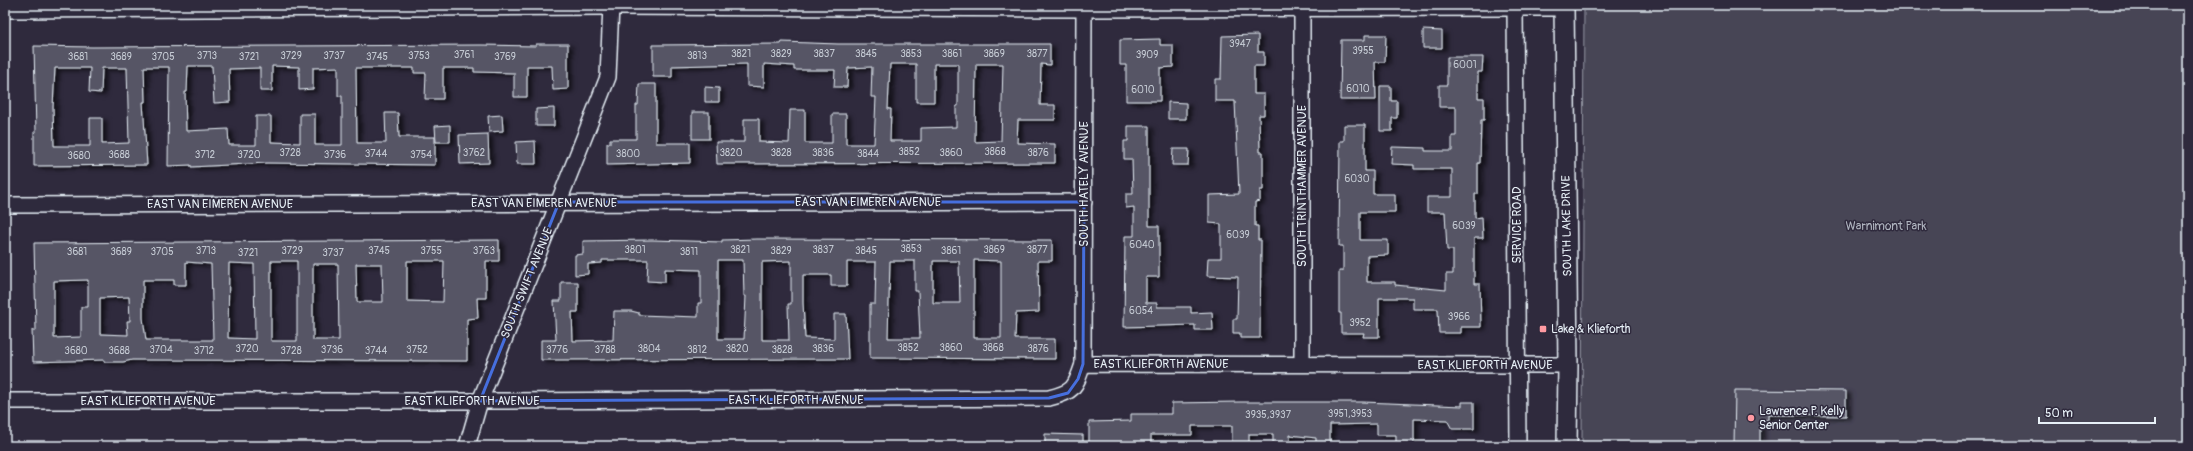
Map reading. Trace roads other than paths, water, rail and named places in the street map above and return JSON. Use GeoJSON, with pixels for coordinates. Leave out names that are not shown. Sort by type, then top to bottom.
{"type":"FeatureCollection","features":[{"type":"Feature","properties":{"kind":"main road","name":"SOUTH LAKE DRIVE"},"geometry":{"type":"LineString","coordinates":[[1564,7],[1568,365],[1567,446]]}},
{"type":"Feature","properties":{"kind":"street"},"geometry":{"type":"LineString","coordinates":[[5,10],[611,6],[1302,8],[1564,7]]}},
{"type":"Feature","properties":{"kind":"street","name":"SOUTH SWIFT AVENUE"},"geometry":{"type":"LineString","coordinates":[[467,446],[480,401],[608,78],[611,6]]}},
{"type":"Feature","properties":{"kind":"street","name":"SOUTH HATELY AVENUE"},"geometry":{"type":"LineString","coordinates":[[1083,364],[1084,7]]}},
{"type":"Feature","properties":{"kind":"street","name":"SERVICE ROAD"},"geometry":{"type":"LineString","coordinates":[[1515,7],[1518,446]]}},
{"type":"Feature","properties":{"kind":"street","name":"SOUTH TRINTHAMMER AVENUE"},"geometry":{"type":"LineString","coordinates":[[1302,8],[1302,364]]}},
{"type":"Feature","properties":{"kind":"street","name":"EAST VAN EIMEREN AVENUE"},"geometry":{"type":"LineString","coordinates":[[5,205],[559,202],[1084,202]]}},
{"type":"Feature","properties":{"kind":"street","name":"EAST KLIEFORTH AVENUE"},"geometry":{"type":"LineString","coordinates":[[5,401],[480,401],[1049,398],[1068,393],[1078,379],[1083,364],[1568,365]]}},
{"type":"Feature","properties":{"kind":"place","name":"Lake & Klieforth"},"geometry":{"type":"Point","coordinates":[1543,329]}},
{"type":"Feature","properties":{"kind":"place","name":"Lawrence P. Kelly Senior Center"},"geometry":{"type":"Point","coordinates":[1751,418]}},
{"type":"Feature","properties":{"kind":"park label","name":"Warnimont Park"},"geometry":{"type":"Point","coordinates":[1886,226]}}]}
